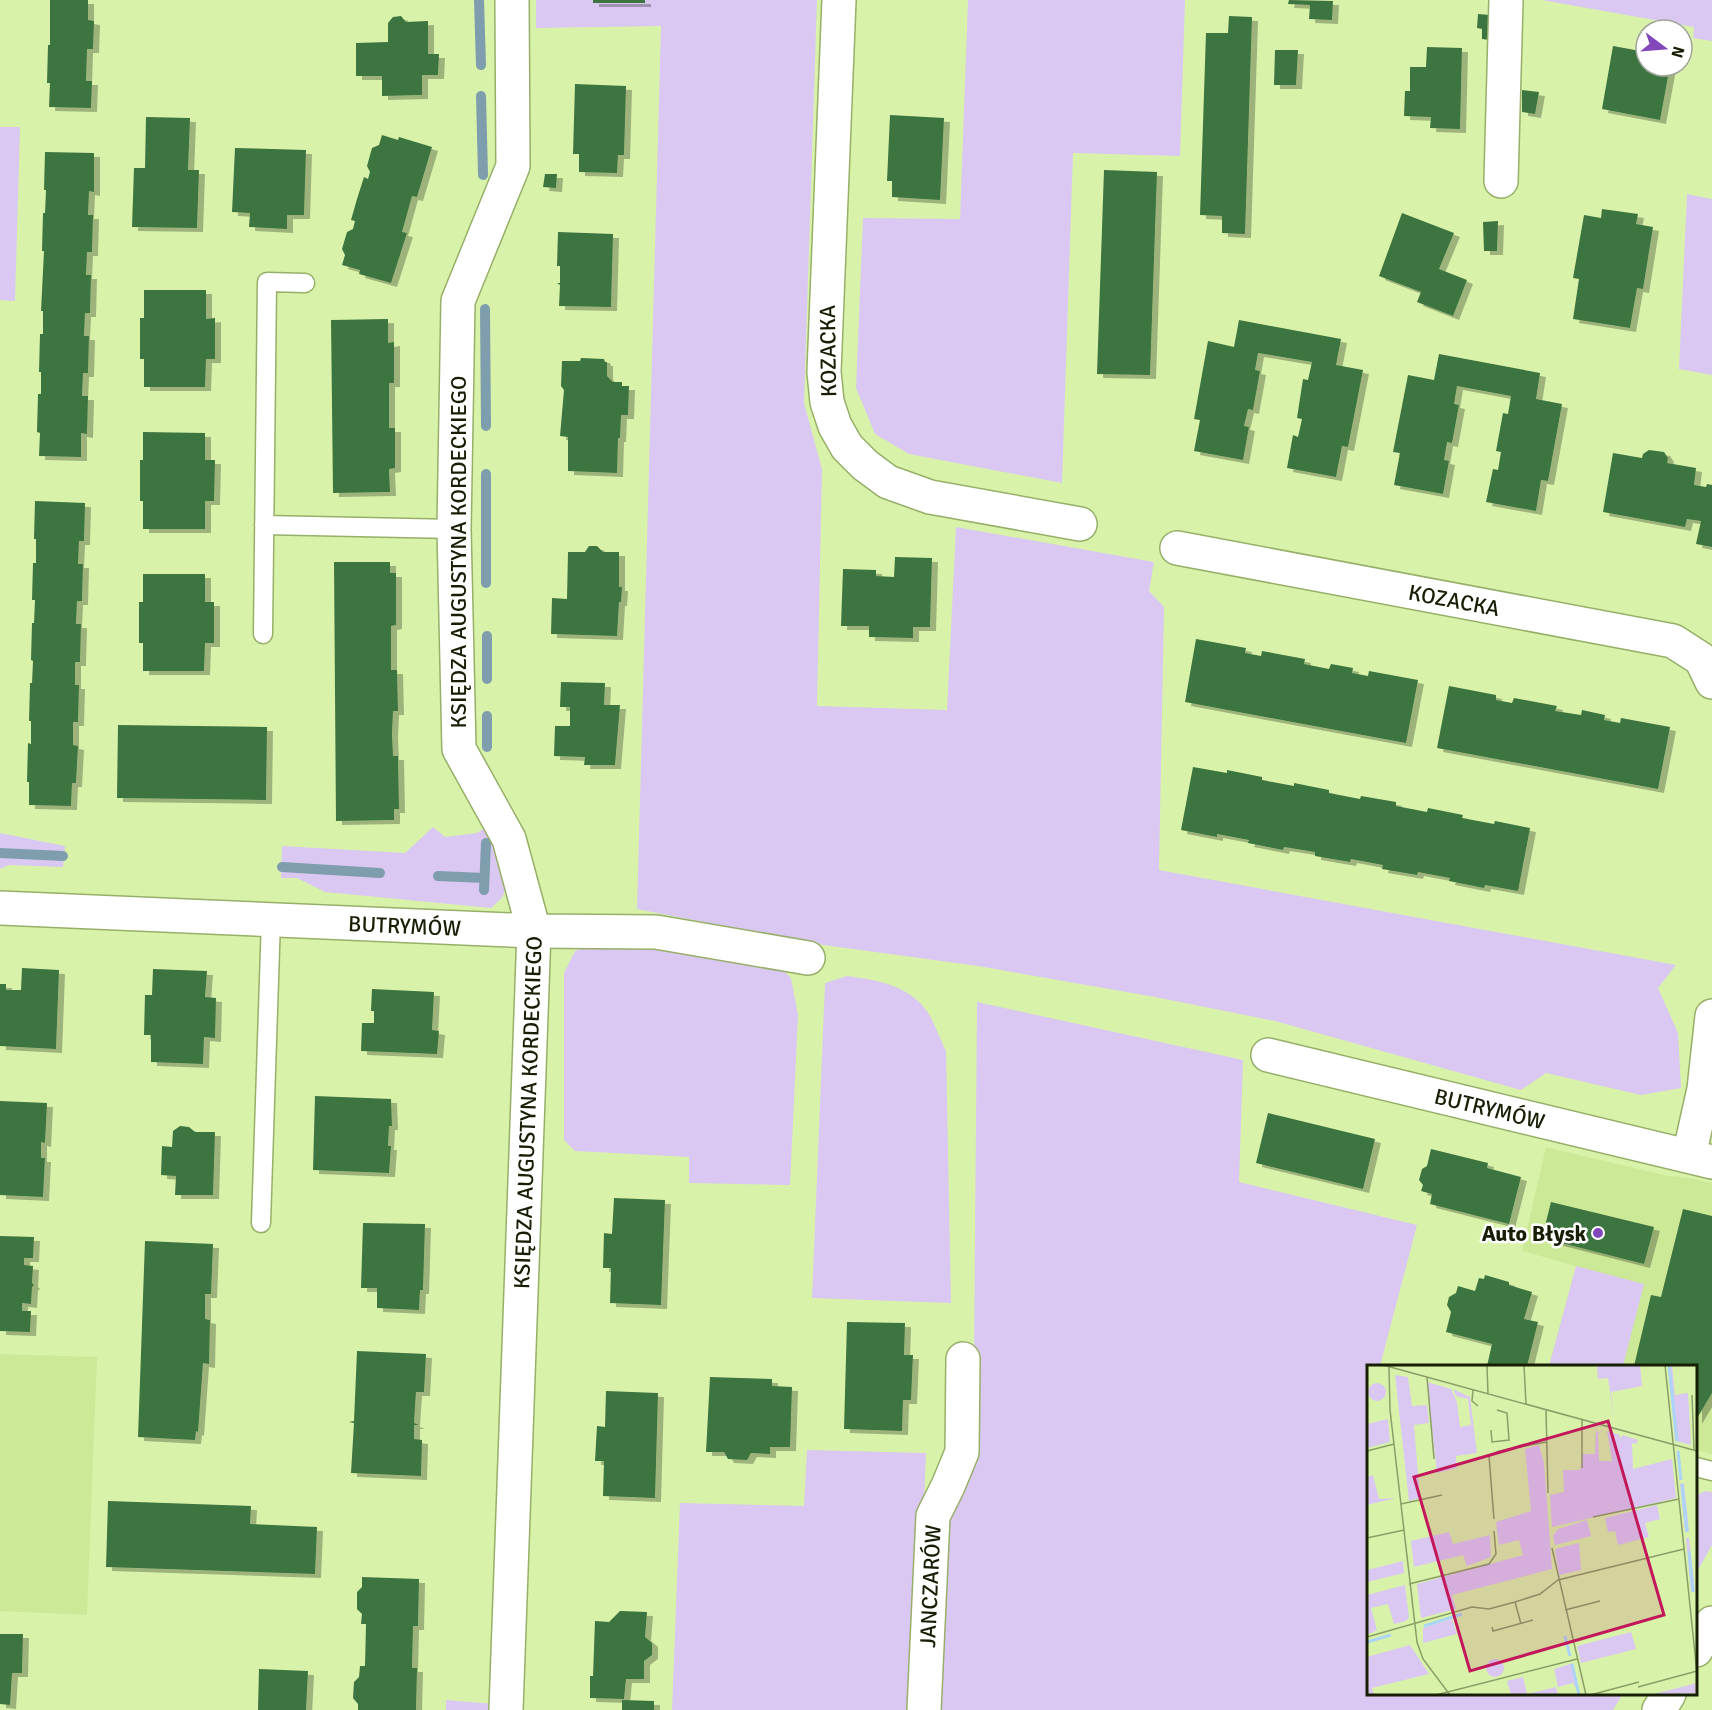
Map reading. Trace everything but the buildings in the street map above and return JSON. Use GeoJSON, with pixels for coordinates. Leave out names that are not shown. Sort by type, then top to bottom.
{"type":"FeatureCollection","features":[{"type":"Feature","properties":{"kind":"street","name":"KSIĘDZA AUGUSTYNA KORDECKIEGO"},"geometry":{"type":"LineString","coordinates":[[506,1710],[534,931],[509,839],[459,749],[454,529],[458,301],[513,166],[513,0]]}},
{"type":"Feature","properties":{"kind":"street","name":"KOZACKA"},"geometry":{"type":"LineString","coordinates":[[839,0],[824,372],[827,402],[835,426],[847,447],[865,465],[888,482],[930,497],[1080,524]]}},
{"type":"Feature","properties":{"kind":"street"},"geometry":{"type":"LineString","coordinates":[[1501,181],[1506,0]]}},
{"type":"Feature","properties":{"kind":"street","name":"KOZACKA"},"geometry":{"type":"LineString","coordinates":[[1177,548],[1673,641],[1701,659],[1712,682]]}},
{"type":"Feature","properties":{"kind":"street","name":"BUTRYMÓW"},"geometry":{"type":"LineString","coordinates":[[0,908],[271,919],[328,924],[534,931],[656,932],[808,958]]}},
{"type":"Feature","properties":{"kind":"street"},"geometry":{"type":"LineString","coordinates":[[1700,1159],[1704,1089],[1712,1016]]}},
{"type":"Feature","properties":{"kind":"street","name":"BUTRYMÓW"},"geometry":{"type":"LineString","coordinates":[[1268,1054],[1700,1159]]}},
{"type":"Feature","properties":{"kind":"street","name":"JANCZARÓW"},"geometry":{"type":"LineString","coordinates":[[924,1710],[933,1516],[962,1452],[963,1359]]}},
{"type":"Feature","properties":{"kind":"street"},"geometry":{"type":"LineString","coordinates":[[1697,1647],[1712,1623]]}},
{"type":"Feature","properties":{"kind":"street"},"geometry":{"type":"LineString","coordinates":[[1659,1710],[1669,1695]]}},
{"type":"Feature","properties":{"kind":"lane"},"geometry":{"type":"LineString","coordinates":[[263,634],[267,282],[305,283]]}},
{"type":"Feature","properties":{"kind":"lane"},"geometry":{"type":"LineString","coordinates":[[264,525],[454,529]]}},
{"type":"Feature","properties":{"kind":"lane"},"geometry":{"type":"LineString","coordinates":[[261,1223],[271,919]]}},
{"type":"Feature","properties":{"kind":"lane"},"geometry":{"type":"LineString","coordinates":[[1697,1467],[1712,1471]]}},
{"type":"Feature","properties":{"kind":"shaded area"},"geometry":{"type":"Polygon","coordinates":[[[536,0],[817,0],[804,403],[822,469],[817,706],[947,710],[956,527],[1154,562],[1149,591],[1164,607],[1159,870],[1676,965],[1658,988],[1678,1033],[1681,1088],[1641,1095],[1546,1073],[1521,1090],[1275,1021],[978,966],[809,943],[637,909],[661,26],[536,28],[536,0]]]}},
{"type":"Feature","properties":{"kind":"shaded area"},"geometry":{"type":"Polygon","coordinates":[[[968,0],[1185,0],[1180,156],[1073,153],[1062,483],[909,454],[875,434],[856,388],[863,218],[960,219],[968,0]]]}},
{"type":"Feature","properties":{"kind":"shaded area"},"geometry":{"type":"Polygon","coordinates":[[[1542,0],[1712,0],[1712,41],[1694,38],[1694,18],[1643,18],[1542,0]]]}},
{"type":"Feature","properties":{"kind":"shaded area"},"geometry":{"type":"Polygon","coordinates":[[[0,127],[20,127],[15,301],[0,300],[0,127]]]}},
{"type":"Feature","properties":{"kind":"shaded area"},"geometry":{"type":"Polygon","coordinates":[[[1687,194],[1712,199],[1712,375],[1679,369],[1687,194]]]}},
{"type":"Feature","properties":{"kind":"shaded area"},"geometry":{"type":"Polygon","coordinates":[[[433,827],[445,837],[477,833],[483,829],[492,836],[507,886],[502,898],[491,908],[325,892],[297,878],[281,878],[282,846],[405,853],[433,827]]]}},
{"type":"Feature","properties":{"kind":"shaded area"},"geometry":{"type":"Polygon","coordinates":[[[0,833],[65,846],[63,867],[9,865],[0,869],[0,833]]]}},
{"type":"Feature","properties":{"kind":"shaded area"},"geometry":{"type":"Polygon","coordinates":[[[608,939],[776,963],[791,978],[798,1015],[790,1185],[689,1183],[689,1157],[575,1151],[564,1140],[564,973],[575,951],[608,939]]]}},
{"type":"Feature","properties":{"kind":"shaded area"},"geometry":{"type":"Polygon","coordinates":[[[847,976],[894,986],[914,998],[930,1016],[946,1051],[951,1303],[812,1298],[825,983],[847,976]]]}},
{"type":"Feature","properties":{"kind":"shaded area"},"geometry":{"type":"Polygon","coordinates":[[[977,1002],[1243,1060],[1239,1182],[1417,1225],[1380,1365],[1367,1365],[1367,1695],[1622,1695],[1613,1710],[935,1710],[942,1523],[973,1468],[977,1002]]]}},
{"type":"Feature","properties":{"kind":"shaded area"},"geometry":{"type":"Polygon","coordinates":[[[1546,1147],[1668,1176],[1712,1183],[1712,1454],[1697,1450],[1697,1365],[1549,1365],[1576,1266],[1522,1251],[1546,1147]]]}},
{"type":"Feature","properties":{"kind":"shaded area"},"geometry":{"type":"Polygon","coordinates":[[[1576,1266],[1644,1284],[1623,1365],[1549,1365],[1576,1266]]]}},
{"type":"Feature","properties":{"kind":"shaded area"},"geometry":{"type":"Polygon","coordinates":[[[0,1354],[97,1357],[87,1615],[0,1611],[0,1354]]]}},
{"type":"Feature","properties":{"kind":"shaded area"},"geometry":{"type":"Polygon","coordinates":[[[807,1450],[926,1453],[916,1710],[672,1710],[680,1503],[804,1506],[807,1450]]]}},
{"type":"Feature","properties":{"kind":"shaded area"},"geometry":{"type":"Polygon","coordinates":[[[1706,1491],[1712,1492],[1712,1545],[1699,1568],[1697,1567],[1697,1495],[1706,1491]]]}},
{"type":"Feature","properties":{"kind":"shaded area"},"geometry":{"type":"Polygon","coordinates":[[[446,1700],[495,1704],[494,1710],[446,1710],[446,1700]]]}},
{"type":"Feature","properties":{"kind":"waterway"},"geometry":{"type":"LineString","coordinates":[[479,0],[481,65]]}},
{"type":"Feature","properties":{"kind":"waterway"},"geometry":{"type":"LineString","coordinates":[[481,96],[483,175]]}},
{"type":"Feature","properties":{"kind":"waterway"},"geometry":{"type":"LineString","coordinates":[[485,309],[486,426]]}},
{"type":"Feature","properties":{"kind":"waterway"},"geometry":{"type":"LineString","coordinates":[[486,474],[486,583]]}},
{"type":"Feature","properties":{"kind":"waterway"},"geometry":{"type":"LineString","coordinates":[[487,636],[487,679]]}},
{"type":"Feature","properties":{"kind":"waterway"},"geometry":{"type":"LineString","coordinates":[[487,716],[487,747]]}},
{"type":"Feature","properties":{"kind":"waterway"},"geometry":{"type":"LineString","coordinates":[[484,890],[486,843]]}},
{"type":"Feature","properties":{"kind":"waterway"},"geometry":{"type":"LineString","coordinates":[[0,853],[63,856]]}},
{"type":"Feature","properties":{"kind":"waterway"},"geometry":{"type":"LineString","coordinates":[[282,867],[380,873]]}},
{"type":"Feature","properties":{"kind":"waterway"},"geometry":{"type":"LineString","coordinates":[[438,876],[484,878]]}},
{"type":"Feature","properties":{"kind":"place","name":"Auto Błysk"},"geometry":{"type":"Point","coordinates":[1598,1233]}}]}
